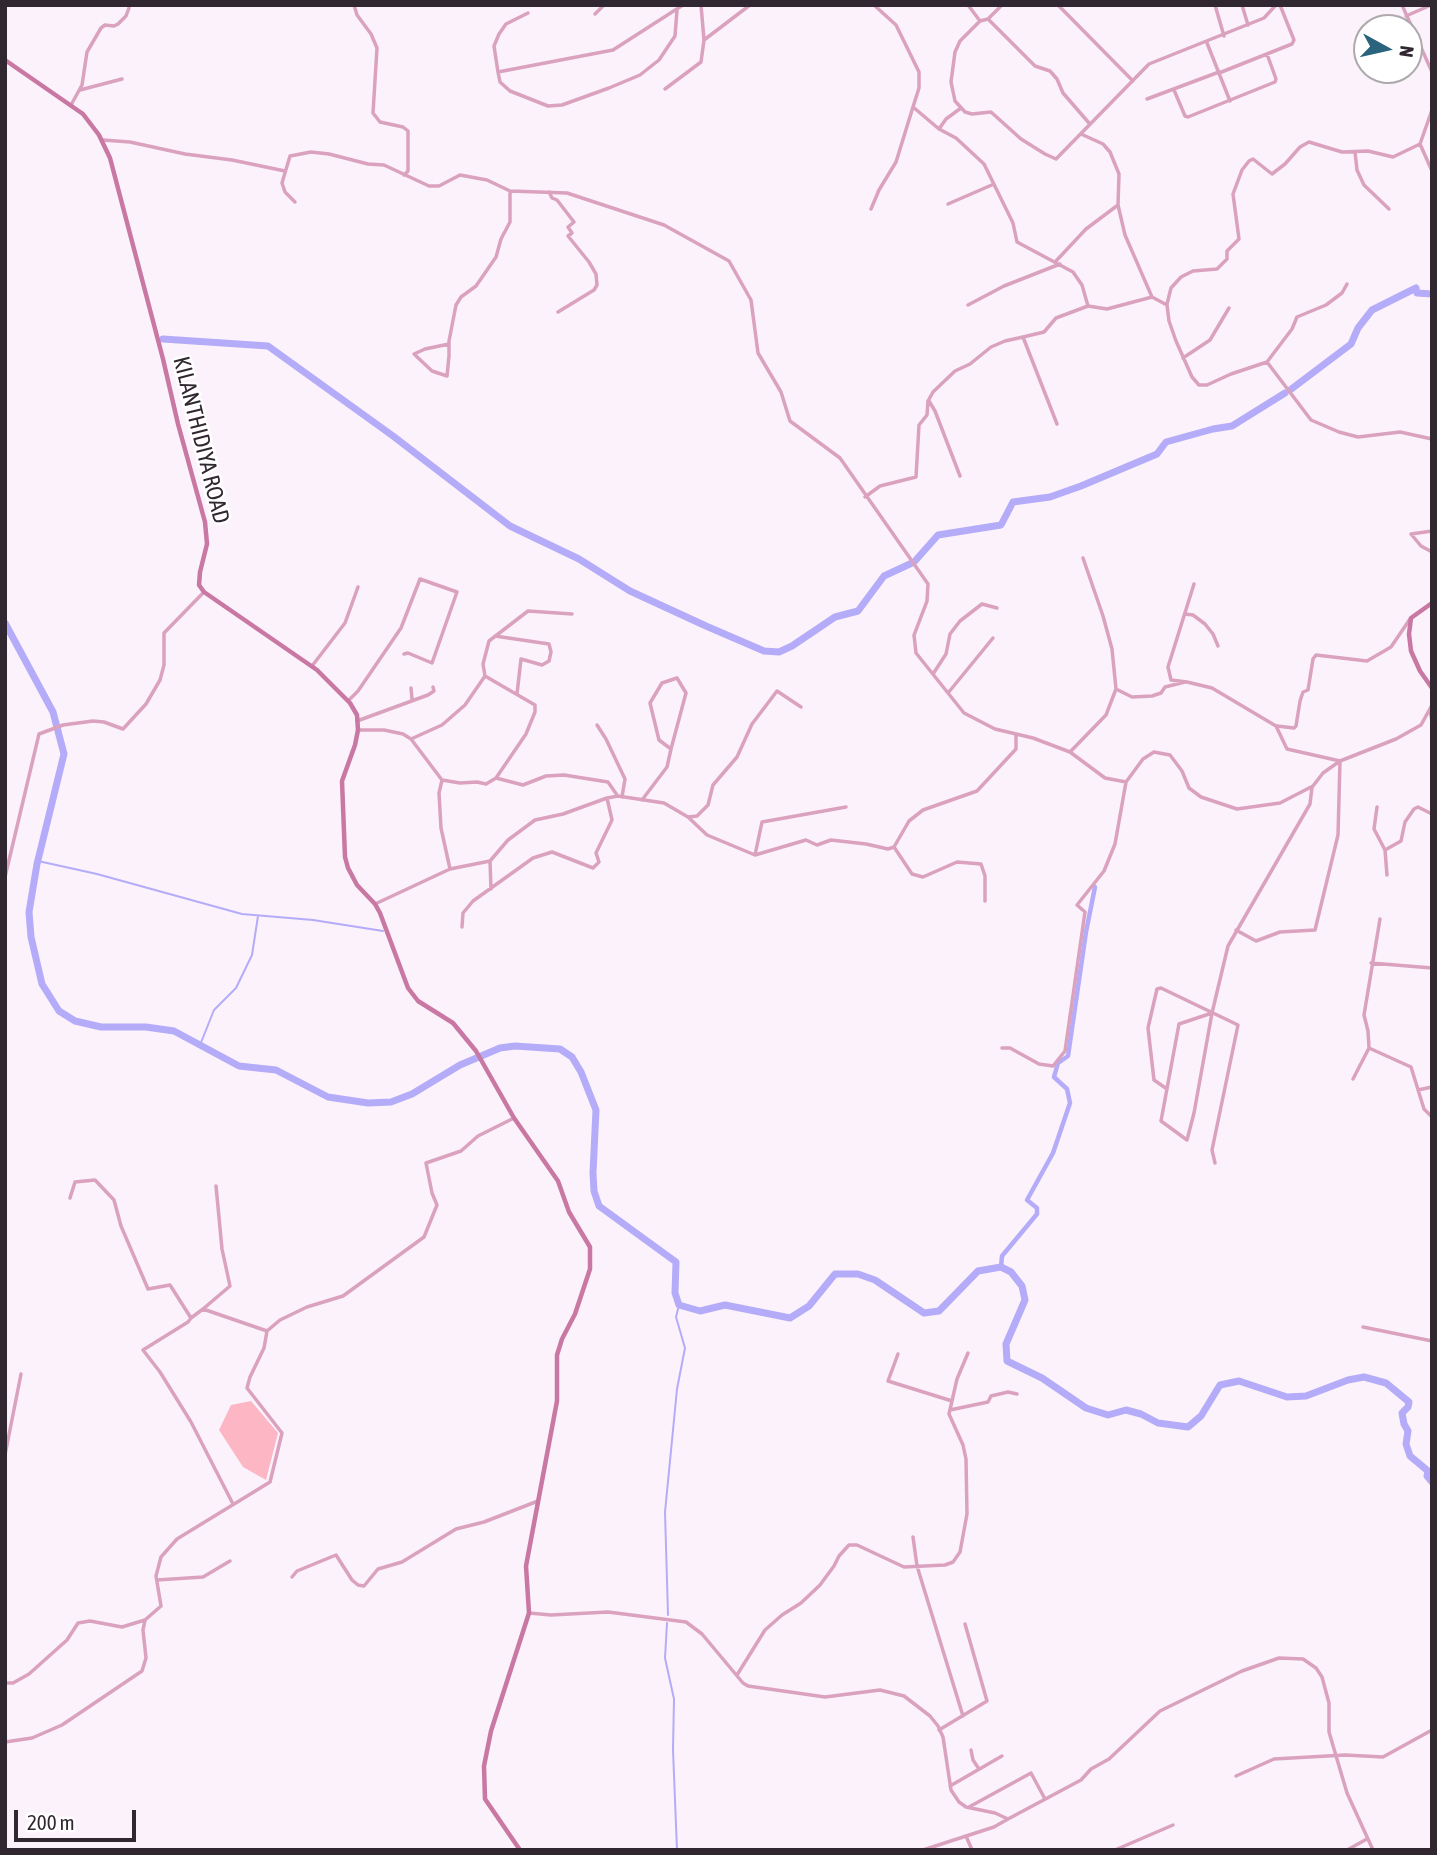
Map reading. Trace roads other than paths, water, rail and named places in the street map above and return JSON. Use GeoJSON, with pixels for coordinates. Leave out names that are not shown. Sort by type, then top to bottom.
{"type":"FeatureCollection","features":[{"type":"Feature","properties":{"kind":"street"},"geometry":{"type":"LineString","coordinates":[[354,5],[377,48],[373,113],[380,122],[403,127],[408,131],[408,171],[404,174]]}},
{"type":"Feature","properties":{"kind":"street"},"geometry":{"type":"LineString","coordinates":[[595,14],[604,5]]}},
{"type":"Feature","properties":{"kind":"street"},"geometry":{"type":"LineString","coordinates":[[498,72],[613,50],[682,5]]}},
{"type":"Feature","properties":{"kind":"street"},"geometry":{"type":"LineString","coordinates":[[665,89],[701,62],[704,40],[701,5]]}},
{"type":"Feature","properties":{"kind":"street"},"geometry":{"type":"LineString","coordinates":[[704,40],[750,5]]}},
{"type":"Feature","properties":{"kind":"street"},"geometry":{"type":"LineString","coordinates":[[871,209],[896,162],[919,88],[919,72],[896,25],[874,5]]}},
{"type":"Feature","properties":{"kind":"street"},"geometry":{"type":"LineString","coordinates":[[968,5],[980,21]]}},
{"type":"Feature","properties":{"kind":"street"},"geometry":{"type":"LineString","coordinates":[[1002,5],[988,19],[980,21],[960,41],[955,52],[955,101],[972,114],[991,112],[1021,139],[1056,159],[1149,64],[1264,18],[1278,5],[1294,40],[1292,44],[1147,99]]}},
{"type":"Feature","properties":{"kind":"street"},"geometry":{"type":"LineString","coordinates":[[1058,5],[1133,81]]}},
{"type":"Feature","properties":{"kind":"street"},"geometry":{"type":"LineString","coordinates":[[1215,5],[1224,36]]}},
{"type":"Feature","properties":{"kind":"street"},"geometry":{"type":"LineString","coordinates":[[1242,5],[1248,25]]}},
{"type":"Feature","properties":{"kind":"street"},"geometry":{"type":"LineString","coordinates":[[1411,14],[1431,5]]}},
{"type":"Feature","properties":{"kind":"street"},"geometry":{"type":"LineString","coordinates":[[70,106],[80,90],[87,52],[101,27],[118,24],[129,8]]}},
{"type":"Feature","properties":{"kind":"street"},"geometry":{"type":"LineString","coordinates":[[528,13],[506,24],[499,34],[494,46],[499,82],[510,91],[548,106],[562,105],[640,75],[659,60],[675,36],[677,10]]}},
{"type":"Feature","properties":{"kind":"street"},"geometry":{"type":"LineString","coordinates":[[988,19],[1035,65],[1050,71],[1063,93],[1089,123]]}},
{"type":"Feature","properties":{"kind":"street"},"geometry":{"type":"LineString","coordinates":[[1207,43],[1230,101]]}},
{"type":"Feature","properties":{"kind":"street"},"geometry":{"type":"LineString","coordinates":[[1174,90],[1185,116],[1188,117],[1230,101],[1275,82],[1267,54]]}},
{"type":"Feature","properties":{"kind":"street"},"geometry":{"type":"LineString","coordinates":[[1423,56],[1432,72]]}},
{"type":"Feature","properties":{"kind":"street","name":"KILANTHIDIYA ROAD"},"geometry":{"type":"LineString","coordinates":[[5,60],[92,124],[103,140],[110,158],[205,522],[207,544],[198,579],[204,592]]}},
{"type":"Feature","properties":{"kind":"street"},"geometry":{"type":"LineString","coordinates":[[80,90],[122,79]]}},
{"type":"Feature","properties":{"kind":"street"},"geometry":{"type":"LineString","coordinates":[[914,107],[939,129],[956,138],[984,164],[1013,223],[1017,242],[1058,262],[1078,276],[1088,306]]}},
{"type":"Feature","properties":{"kind":"street"},"geometry":{"type":"LineString","coordinates":[[939,129],[946,119],[961,108]]}},
{"type":"Feature","properties":{"kind":"street"},"geometry":{"type":"LineString","coordinates":[[1432,110],[1420,144],[1432,171]]}},
{"type":"Feature","properties":{"kind":"street"},"geometry":{"type":"LineString","coordinates":[[1081,134],[1104,144],[1110,152],[1119,174],[1118,205],[1125,234],[1152,297]]}},
{"type":"Feature","properties":{"kind":"street"},"geometry":{"type":"LineString","coordinates":[[103,140],[130,142],[285,171]]}},
{"type":"Feature","properties":{"kind":"street"},"geometry":{"type":"LineString","coordinates":[[1348,284],[1342,293],[1326,305],[1297,317],[1292,329],[1267,362],[1231,374],[1207,386],[1199,385],[1183,358],[1169,321],[1167,304],[1171,288],[1181,277],[1193,271],[1217,269],[1227,259],[1227,251],[1239,239],[1233,194],[1242,170],[1249,161],[1253,159],[1272,174],[1300,146],[1309,142],[1342,152],[1368,151],[1393,157],[1420,144]]}},
{"type":"Feature","properties":{"kind":"street"},"geometry":{"type":"LineString","coordinates":[[295,202],[285,192],[282,183],[285,171],[290,156],[311,152],[368,164],[384,164],[434,187],[460,175],[487,180],[510,191],[567,193],[664,225],[729,261],[751,300],[758,353],[781,392],[790,421],[839,458],[928,584],[927,601],[914,635],[916,653],[964,713],[995,729],[1070,752],[1105,778],[1126,782]]}},
{"type":"Feature","properties":{"kind":"street"},"geometry":{"type":"LineString","coordinates":[[1355,152],[1357,170],[1364,185],[1389,209]]}},
{"type":"Feature","properties":{"kind":"street"},"geometry":{"type":"LineString","coordinates":[[948,204],[994,184]]}},
{"type":"Feature","properties":{"kind":"street"},"geometry":{"type":"LineString","coordinates":[[449,344],[414,354],[432,371],[447,376],[456,304],[476,286],[496,257],[511,215],[510,191]]}},
{"type":"Feature","properties":{"kind":"street"},"geometry":{"type":"LineString","coordinates":[[550,192],[552,198],[557,200],[574,222],[568,228],[572,233],[568,236],[589,262],[596,274],[597,285],[594,290],[558,312]]}},
{"type":"Feature","properties":{"kind":"street"},"geometry":{"type":"LineString","coordinates":[[968,305],[1058,262],[1086,229],[1118,205]]}},
{"type":"Feature","properties":{"kind":"street"},"geometry":{"type":"LineString","coordinates":[[865,497],[880,486],[916,477],[919,425],[927,415],[933,392],[955,371],[970,364],[991,347],[1005,341],[1038,335],[1056,318],[1088,306],[1107,309],[1152,297],[1167,304]]}},
{"type":"Feature","properties":{"kind":"street"},"geometry":{"type":"LineString","coordinates":[[1183,358],[1210,340],[1229,307]]}},
{"type":"Feature","properties":{"kind":"street"},"geometry":{"type":"LineString","coordinates":[[1023,337],[1057,424]]}},
{"type":"Feature","properties":{"kind":"street"},"geometry":{"type":"LineString","coordinates":[[1267,362],[1311,420],[1358,437],[1400,432],[1432,439]]}},
{"type":"Feature","properties":{"kind":"street"},"geometry":{"type":"LineString","coordinates":[[929,401],[960,476]]}},
{"type":"Feature","properties":{"kind":"street"},"geometry":{"type":"LineString","coordinates":[[1432,531],[1411,534],[1421,546],[1432,552]]}},
{"type":"Feature","properties":{"kind":"street"},"geometry":{"type":"LineString","coordinates":[[1070,752],[1106,715],[1116,689],[1112,649],[1104,616],[1083,558]]}},
{"type":"Feature","properties":{"kind":"street"},"geometry":{"type":"LineString","coordinates":[[348,701],[358,691],[401,628],[420,579],[457,592],[432,663],[408,653],[404,654]]}},
{"type":"Feature","properties":{"kind":"street"},"geometry":{"type":"LineString","coordinates":[[1194,584],[1168,667],[1171,680],[1212,688],[1276,726],[1294,728],[1303,692],[1308,690],[1316,655],[1367,661],[1391,647],[1411,618],[1432,603]]}},
{"type":"Feature","properties":{"kind":"street"},"geometry":{"type":"LineString","coordinates":[[312,666],[345,624],[359,587]]}},
{"type":"Feature","properties":{"kind":"street"},"geometry":{"type":"LineString","coordinates":[[5,877],[39,734],[63,725],[98,721],[123,729],[156,689],[164,665],[164,633],[204,592],[312,666],[348,701],[358,730],[342,781],[345,857],[357,885],[375,904],[408,988],[418,1001],[453,1023],[476,1051],[514,1118],[558,1181],[569,1212],[586,1238],[592,1257],[584,1289],[562,1339],[558,1356],[558,1401],[526,1566],[529,1613],[491,1731],[484,1766],[485,1799],[520,1850]]}},
{"type":"Feature","properties":{"kind":"street"},"geometry":{"type":"LineString","coordinates":[[933,674],[946,653],[950,634],[960,621],[982,604],[997,608]]}},
{"type":"Feature","properties":{"kind":"street"},"geometry":{"type":"LineString","coordinates":[[358,730],[384,730],[403,734],[411,739],[442,780],[486,784],[496,778],[526,734],[535,712],[535,705],[485,676],[482,664],[489,641],[528,611],[572,614]]}},
{"type":"Feature","properties":{"kind":"street"},"geometry":{"type":"LineString","coordinates":[[1185,614],[1193,615],[1205,624],[1218,646]]}},
{"type":"Feature","properties":{"kind":"street"},"geometry":{"type":"LineString","coordinates":[[1411,618],[1411,650],[1432,689]]}},
{"type":"Feature","properties":{"kind":"street"},"geometry":{"type":"LineString","coordinates":[[495,636],[549,644],[549,661],[542,665],[521,659],[517,694]]}},
{"type":"Feature","properties":{"kind":"street"},"geometry":{"type":"LineString","coordinates":[[948,693],[993,638]]}},
{"type":"Feature","properties":{"kind":"street"},"geometry":{"type":"LineString","coordinates":[[411,739],[442,725],[465,705],[485,676]]}},
{"type":"Feature","properties":{"kind":"street"},"geometry":{"type":"LineString","coordinates":[[642,800],[667,767],[686,693],[677,678],[662,683],[650,703],[659,740],[671,749]]}},
{"type":"Feature","properties":{"kind":"street"},"geometry":{"type":"LineString","coordinates":[[1116,689],[1132,696],[1152,696],[1161,693],[1165,687],[1187,682]]}},
{"type":"Feature","properties":{"kind":"street"},"geometry":{"type":"LineString","coordinates":[[357,721],[428,695],[434,691],[433,687]]}},
{"type":"Feature","properties":{"kind":"street"},"geometry":{"type":"LineString","coordinates":[[411,688],[412,699]]}},
{"type":"Feature","properties":{"kind":"street"},"geometry":{"type":"LineString","coordinates":[[688,817],[697,816],[708,805],[713,785],[737,757],[751,724],[777,691],[801,708]]}},
{"type":"Feature","properties":{"kind":"street"},"geometry":{"type":"LineString","coordinates":[[1431,706],[1432,721]]}},
{"type":"Feature","properties":{"kind":"street"},"geometry":{"type":"LineString","coordinates":[[1002,1048],[1010,1048],[1039,1065],[1053,1066],[1065,1051],[1085,912],[1077,905],[1104,871],[1115,844],[1126,782],[1143,759],[1154,752],[1170,755],[1182,771],[1189,788],[1201,797],[1237,809],[1280,803],[1313,786],[1323,773],[1340,761],[1396,739],[1421,725],[1431,706]]}},
{"type":"Feature","properties":{"kind":"street"},"geometry":{"type":"LineString","coordinates":[[597,725],[625,779],[620,796]]}},
{"type":"Feature","properties":{"kind":"street"},"geometry":{"type":"LineString","coordinates":[[1276,726],[1287,749],[1340,761]]}},
{"type":"Feature","properties":{"kind":"street"},"geometry":{"type":"LineString","coordinates":[[375,904],[450,869],[490,861],[508,840],[536,820],[620,796],[664,803],[688,817],[707,835],[755,855],[806,840],[817,845],[831,840],[888,849],[894,846],[909,821],[923,810],[977,791],[1016,749],[1016,734]]}},
{"type":"Feature","properties":{"kind":"street"},"geometry":{"type":"LineString","coordinates":[[1432,752],[1432,765]]}},
{"type":"Feature","properties":{"kind":"street"},"geometry":{"type":"LineString","coordinates":[[1236,930],[1256,942],[1280,932],[1315,930],[1338,835],[1340,761]]}},
{"type":"Feature","properties":{"kind":"street"},"geometry":{"type":"LineString","coordinates":[[496,778],[523,785],[546,776],[564,775],[608,782],[620,796]]}},
{"type":"Feature","properties":{"kind":"street"},"geometry":{"type":"LineString","coordinates":[[442,780],[439,793],[441,828],[450,869]]}},
{"type":"Feature","properties":{"kind":"street"},"geometry":{"type":"LineString","coordinates":[[1212,1013],[1179,1024],[1161,1121],[1187,1140],[1228,946],[1310,804],[1313,786]]}},
{"type":"Feature","properties":{"kind":"street"},"geometry":{"type":"LineString","coordinates":[[462,927],[463,913],[473,901],[533,858],[552,852],[593,868],[598,862],[596,853],[612,820],[607,798]]}},
{"type":"Feature","properties":{"kind":"street"},"geometry":{"type":"LineString","coordinates":[[755,855],[762,822],[846,807]]}},
{"type":"Feature","properties":{"kind":"street"},"geometry":{"type":"LineString","coordinates":[[1377,807],[1374,829],[1385,850],[1387,875]]}},
{"type":"Feature","properties":{"kind":"street"},"geometry":{"type":"LineString","coordinates":[[1385,850],[1401,841],[1405,822],[1414,809],[1418,807],[1432,814]]}},
{"type":"Feature","properties":{"kind":"street"},"geometry":{"type":"LineString","coordinates":[[894,846],[912,874],[923,877],[957,862],[981,864],[985,876],[985,901]]}},
{"type":"Feature","properties":{"kind":"street"},"geometry":{"type":"LineString","coordinates":[[490,861],[491,889]]}},
{"type":"Feature","properties":{"kind":"street"},"geometry":{"type":"LineString","coordinates":[[1353,1079],[1369,1048],[1364,1015],[1380,919]]}},
{"type":"Feature","properties":{"kind":"street"},"geometry":{"type":"LineString","coordinates":[[1371,963],[1432,968]]}},
{"type":"Feature","properties":{"kind":"street"},"geometry":{"type":"LineString","coordinates":[[1167,1089],[1154,1080],[1148,1028],[1157,989],[1161,988],[1238,1025],[1212,1150],[1215,1163]]}},
{"type":"Feature","properties":{"kind":"street"},"geometry":{"type":"LineString","coordinates":[[1369,1048],[1411,1067],[1424,1109],[1432,1117]]}},
{"type":"Feature","properties":{"kind":"street"},"geometry":{"type":"LineString","coordinates":[[1418,1090],[1432,1087]]}},
{"type":"Feature","properties":{"kind":"street"},"geometry":{"type":"LineString","coordinates":[[5,1683],[13,1683],[29,1674],[67,1640],[78,1623],[90,1620],[122,1628],[145,1620],[162,1606],[157,1580],[161,1557],[177,1539],[270,1482],[282,1433],[247,1388],[264,1348],[267,1331],[281,1320],[307,1307],[343,1296],[424,1237],[437,1205],[426,1163],[461,1151],[478,1136],[514,1118]]}},
{"type":"Feature","properties":{"kind":"street"},"geometry":{"type":"LineString","coordinates":[[70,1199],[75,1182],[95,1180],[114,1200],[121,1226],[148,1289],[170,1285],[191,1318]]}},
{"type":"Feature","properties":{"kind":"street"},"geometry":{"type":"LineString","coordinates":[[215,1186],[222,1249],[230,1286],[188,1322],[143,1350],[160,1371],[198,1433],[233,1504]]}},
{"type":"Feature","properties":{"kind":"street"},"geometry":{"type":"LineString","coordinates":[[203,1309],[267,1331]]}},
{"type":"Feature","properties":{"kind":"street"},"geometry":{"type":"LineString","coordinates":[[1363,1327],[1432,1341]]}},
{"type":"Feature","properties":{"kind":"street"},"geometry":{"type":"LineString","coordinates":[[737,1675],[765,1630],[782,1615],[801,1604],[820,1584],[849,1545],[857,1545],[904,1567],[950,1565],[960,1552],[967,1514],[966,1459],[963,1445],[949,1414],[957,1379],[968,1353]]}},
{"type":"Feature","properties":{"kind":"street"},"geometry":{"type":"LineString","coordinates":[[898,1354],[888,1381],[952,1401]]}},
{"type":"Feature","properties":{"kind":"street"},"geometry":{"type":"LineString","coordinates":[[5,1455],[21,1374]]}},
{"type":"Feature","properties":{"kind":"street"},"geometry":{"type":"LineString","coordinates":[[950,1410],[988,1402],[991,1396],[1008,1392],[1017,1394]]}},
{"type":"Feature","properties":{"kind":"street"},"geometry":{"type":"LineString","coordinates":[[292,1577],[297,1572],[336,1555],[352,1580],[364,1586],[378,1569],[402,1562],[456,1529],[484,1522],[540,1500]]}},
{"type":"Feature","properties":{"kind":"street"},"geometry":{"type":"LineString","coordinates":[[913,1537],[918,1566],[963,1716]]}},
{"type":"Feature","properties":{"kind":"street"},"geometry":{"type":"LineString","coordinates":[[157,1580],[203,1577],[230,1560]]}},
{"type":"Feature","properties":{"kind":"street"},"geometry":{"type":"LineString","coordinates":[[529,1613],[551,1615],[608,1612],[686,1622],[702,1634],[748,1686],[825,1697],[888,1691],[912,1701],[930,1716],[943,1737],[950,1786],[956,1798],[967,1808],[995,1813],[1008,1819]]}},
{"type":"Feature","properties":{"kind":"street"},"geometry":{"type":"LineString","coordinates":[[5,1742],[32,1738],[62,1725],[142,1671],[146,1658],[143,1630],[145,1620]]}},
{"type":"Feature","properties":{"kind":"street"},"geometry":{"type":"LineString","coordinates":[[939,1730],[988,1701],[965,1624]]}},
{"type":"Feature","properties":{"kind":"street"},"geometry":{"type":"LineString","coordinates":[[923,1850],[1001,1825],[1081,1780],[1091,1769],[1109,1759],[1160,1711],[1242,1671],[1279,1658],[1303,1659],[1316,1668],[1322,1677],[1329,1703],[1329,1732],[1338,1755],[1347,1793],[1373,1850]]}},
{"type":"Feature","properties":{"kind":"street"},"geometry":{"type":"LineString","coordinates":[[1236,1776],[1273,1759],[1338,1755],[1382,1757],[1432,1730]]}},
{"type":"Feature","properties":{"kind":"street"},"geometry":{"type":"LineString","coordinates":[[971,1750],[979,1769]]}},
{"type":"Feature","properties":{"kind":"street"},"geometry":{"type":"LineString","coordinates":[[950,1786],[991,1765],[1002,1756]]}},
{"type":"Feature","properties":{"kind":"street"},"geometry":{"type":"LineString","coordinates":[[967,1808],[1031,1773],[1045,1799]]}},
{"type":"Feature","properties":{"kind":"street"},"geometry":{"type":"LineString","coordinates":[[1115,1850],[1173,1825]]}},
{"type":"Feature","properties":{"kind":"street"},"geometry":{"type":"LineString","coordinates":[[966,1836],[972,1850]]}},
{"type":"Feature","properties":{"kind":"street"},"geometry":{"type":"LineString","coordinates":[[1347,1850],[1367,1839]]}},
{"type":"Feature","properties":{"kind":"waterway"},"geometry":{"type":"LineString","coordinates":[[1290,390],[1351,344],[1358,328],[1372,310],[1416,288],[1417,293],[1432,294]]}},
{"type":"Feature","properties":{"kind":"waterway"},"geometry":{"type":"LineString","coordinates":[[163,339],[268,346],[393,436],[510,526],[579,559],[630,591],[764,651],[779,652],[835,617],[858,611],[884,576],[912,563]]}},
{"type":"Feature","properties":{"kind":"waterway"},"geometry":{"type":"LineString","coordinates":[[915,561],[938,535],[1001,525],[1013,502],[1050,497],[1157,454],[1166,442],[1232,426],[1285,393]]}},
{"type":"Feature","properties":{"kind":"waterway"},"geometry":{"type":"LineString","coordinates":[[5,623],[53,712],[64,754],[37,864],[29,912],[31,937],[42,984],[59,1011],[75,1021],[101,1027],[146,1027],[174,1031],[239,1066],[276,1070],[328,1097],[368,1103],[391,1102],[412,1094],[460,1065],[500,1048],[515,1046],[560,1049],[572,1057],[581,1072],[596,1110],[593,1173],[594,1191],[599,1206],[676,1262],[675,1293],[679,1305],[700,1311],[725,1305],[790,1318],[809,1306],[835,1274],[858,1274],[875,1280],[924,1313],[939,1311],[978,1271],[1001,1267],[1011,1272],[1022,1286],[1025,1300],[1006,1344],[1007,1361],[1042,1378],[1086,1408],[1108,1415],[1126,1410],[1158,1423],[1188,1427],[1201,1416],[1220,1385],[1239,1381],[1287,1397],[1306,1396],[1348,1380],[1364,1377],[1386,1383],[1409,1402],[1402,1413],[1408,1431],[1406,1444],[1410,1456],[1428,1471],[1427,1476],[1432,1482]]}},
{"type":"Feature","properties":{"kind":"waterway"},"geometry":{"type":"LineString","coordinates":[[38,861],[97,874],[242,914],[313,920],[383,931]]}},
{"type":"Feature","properties":{"kind":"waterway"},"geometry":{"type":"LineString","coordinates":[[1001,1267],[1002,1256],[1037,1214],[1037,1208],[1027,1200],[1053,1153],[1070,1103],[1067,1089],[1054,1077],[1058,1063],[1068,1056],[1095,887]]}},
{"type":"Feature","properties":{"kind":"waterway"},"geometry":{"type":"LineString","coordinates":[[200,1045],[214,1010],[236,988],[252,955],[258,916]]}},
{"type":"Feature","properties":{"kind":"waterway"},"geometry":{"type":"LineString","coordinates":[[668,1615],[665,1512],[677,1389],[685,1348],[676,1317],[679,1305]]}},
{"type":"Feature","properties":{"kind":"waterway"},"geometry":{"type":"LineString","coordinates":[[667,1623],[665,1658],[674,1699],[677,1850]]}}]}
